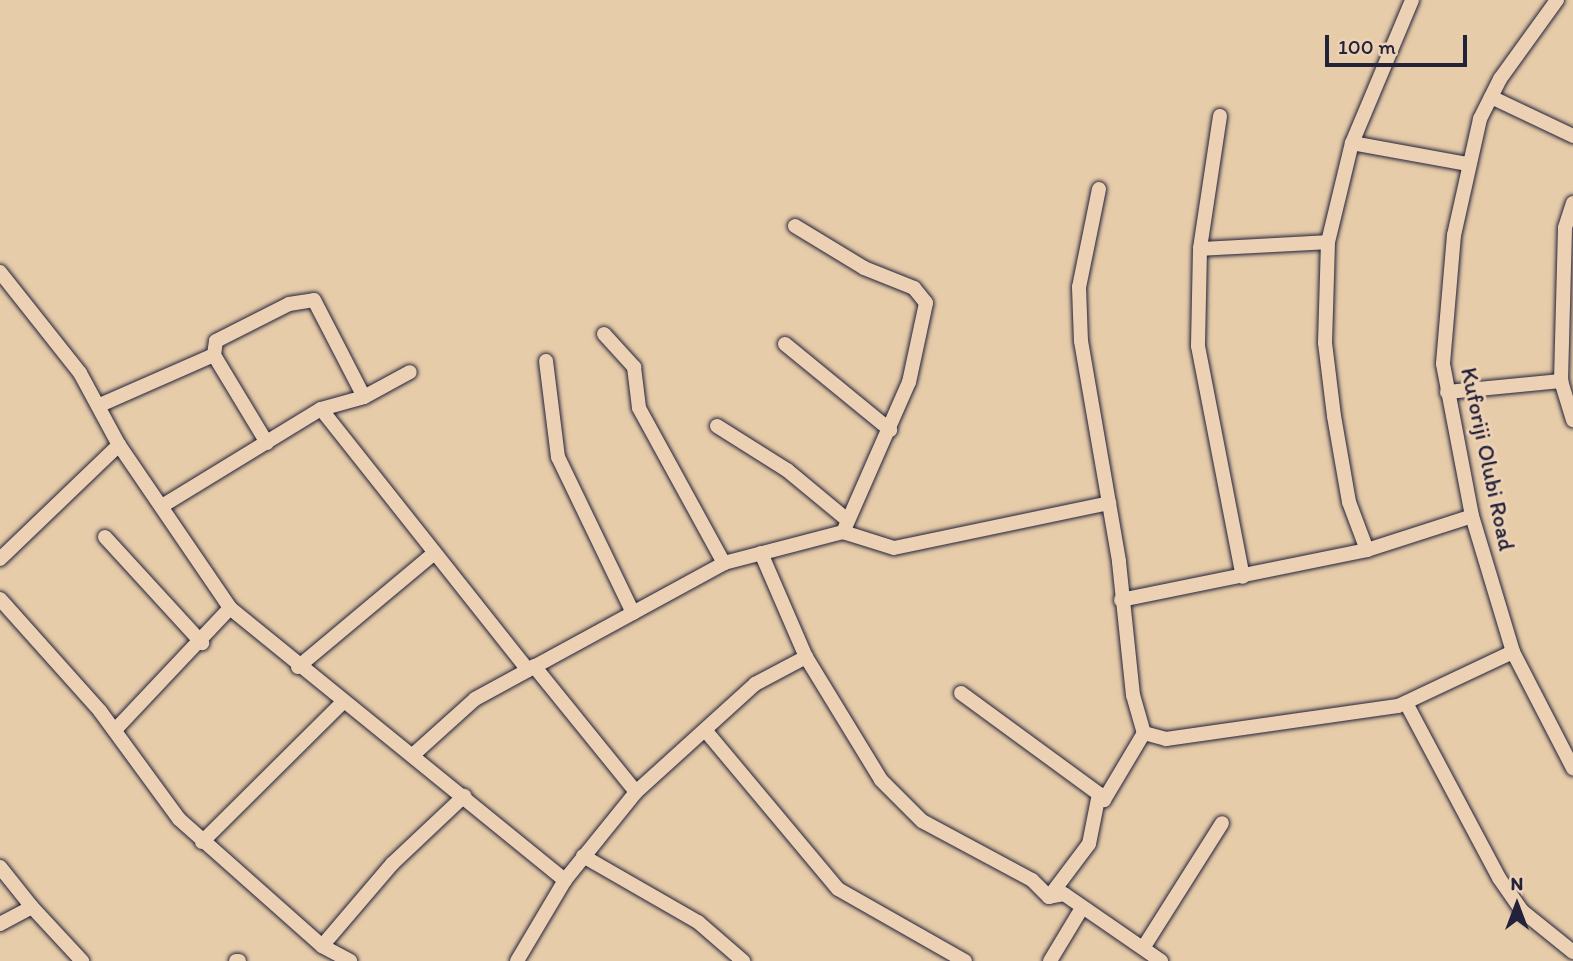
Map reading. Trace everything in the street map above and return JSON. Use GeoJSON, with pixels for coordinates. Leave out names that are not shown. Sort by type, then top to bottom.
{"type":"FeatureCollection","features":[{"type":"Feature","properties":{"kind":"street"},"geometry":{"type":"LineString","coordinates":[[1367,550],[1349,502],[1334,416],[1325,343],[1328,242],[1352,143],[1412,0]]}},
{"type":"Feature","properties":{"kind":"street","name":"Kuforiji Olubi Road"},"geometry":{"type":"LineString","coordinates":[[1557,0],[1491,97],[1468,164],[1443,313],[1447,392],[1472,516],[1513,652],[1573,768]]}},
{"type":"Feature","properties":{"kind":"street"},"geometry":{"type":"LineString","coordinates":[[1491,97],[1573,136]]}},
{"type":"Feature","properties":{"kind":"street"},"geometry":{"type":"LineString","coordinates":[[1220,116],[1200,249],[1198,346],[1243,577]]}},
{"type":"Feature","properties":{"kind":"street"},"geometry":{"type":"LineString","coordinates":[[1352,143],[1468,164]]}},
{"type":"Feature","properties":{"kind":"street"},"geometry":{"type":"LineString","coordinates":[[961,693],[1104,800],[1144,733],[1121,600],[1109,503],[1079,314],[1099,189]]}},
{"type":"Feature","properties":{"kind":"street"},"geometry":{"type":"LineString","coordinates":[[1573,203],[1565,228],[1561,381],[1573,420]]}},
{"type":"Feature","properties":{"kind":"street"},"geometry":{"type":"LineString","coordinates":[[414,754],[447,719],[531,668],[724,563],[844,525],[890,430],[913,369],[927,317],[924,298],[795,226]]}},
{"type":"Feature","properties":{"kind":"street"},"geometry":{"type":"LineString","coordinates":[[1200,249],[1328,242]]}},
{"type":"Feature","properties":{"kind":"street"},"geometry":{"type":"LineString","coordinates":[[0,272],[100,405],[119,445],[230,608],[342,704],[414,754],[565,880]]}},
{"type":"Feature","properties":{"kind":"street"},"geometry":{"type":"LineString","coordinates":[[267,443],[214,355],[216,341],[308,298],[364,397]]}},
{"type":"Feature","properties":{"kind":"street"},"geometry":{"type":"LineString","coordinates":[[604,334],[634,367],[639,408],[724,563]]}},
{"type":"Feature","properties":{"kind":"street"},"geometry":{"type":"LineString","coordinates":[[785,344],[890,430]]}},
{"type":"Feature","properties":{"kind":"street"},"geometry":{"type":"LineString","coordinates":[[100,405],[214,355]]}},
{"type":"Feature","properties":{"kind":"street"},"geometry":{"type":"LineString","coordinates":[[546,361],[558,457],[633,613]]}},
{"type":"Feature","properties":{"kind":"street"},"geometry":{"type":"LineString","coordinates":[[162,506],[321,409],[364,397],[410,372]]}},
{"type":"Feature","properties":{"kind":"street"},"geometry":{"type":"LineString","coordinates":[[1447,392],[1561,381]]}},
{"type":"Feature","properties":{"kind":"street"},"geometry":{"type":"LineString","coordinates":[[321,409],[433,554],[636,792]]}},
{"type":"Feature","properties":{"kind":"street"},"geometry":{"type":"LineString","coordinates":[[717,426],[844,525],[894,548],[1109,503]]}},
{"type":"Feature","properties":{"kind":"street"},"geometry":{"type":"LineString","coordinates":[[0,559],[119,445]]}},
{"type":"Feature","properties":{"kind":"street"},"geometry":{"type":"LineString","coordinates":[[1121,600],[1367,550],[1472,516]]}},
{"type":"Feature","properties":{"kind":"street"},"geometry":{"type":"LineString","coordinates":[[105,537],[202,643]]}},
{"type":"Feature","properties":{"kind":"street"},"geometry":{"type":"LineString","coordinates":[[761,553],[806,657],[851,739],[889,788],[922,821],[1032,880],[1049,897]]}},
{"type":"Feature","properties":{"kind":"street"},"geometry":{"type":"LineString","coordinates":[[298,667],[433,554]]}},
{"type":"Feature","properties":{"kind":"street"},"geometry":{"type":"LineString","coordinates":[[0,599],[115,730],[202,842],[322,946],[350,961]]}},
{"type":"Feature","properties":{"kind":"street"},"geometry":{"type":"LineString","coordinates":[[115,730],[202,643],[230,608]]}},
{"type":"Feature","properties":{"kind":"street"},"geometry":{"type":"LineString","coordinates":[[1144,733],[1166,739],[1406,703],[1513,652]]}},
{"type":"Feature","properties":{"kind":"street"},"geometry":{"type":"LineString","coordinates":[[524,959],[565,880],[636,792],[755,684],[806,657]]}},
{"type":"Feature","properties":{"kind":"street"},"geometry":{"type":"LineString","coordinates":[[1406,703],[1499,878],[1521,910],[1573,952]]}},
{"type":"Feature","properties":{"kind":"street"},"geometry":{"type":"LineString","coordinates":[[202,842],[342,704]]}},
{"type":"Feature","properties":{"kind":"street"},"geometry":{"type":"LineString","coordinates":[[705,730],[838,889],[965,961]]}},
{"type":"Feature","properties":{"kind":"street"},"geometry":{"type":"LineString","coordinates":[[1049,897],[1088,844],[1099,794]]}},
{"type":"Feature","properties":{"kind":"street"},"geometry":{"type":"LineString","coordinates":[[322,946],[393,863],[464,796]]}},
{"type":"Feature","properties":{"kind":"street"},"geometry":{"type":"LineString","coordinates":[[1145,945],[1222,823]]}},
{"type":"Feature","properties":{"kind":"street"},"geometry":{"type":"LineString","coordinates":[[583,856],[698,922],[743,961]]}},
{"type":"Feature","properties":{"kind":"street"},"geometry":{"type":"LineString","coordinates":[[0,867],[32,907],[82,961]]}},
{"type":"Feature","properties":{"kind":"street"},"geometry":{"type":"LineString","coordinates":[[1049,897],[1065,894],[1082,908],[1145,945],[1161,961]]}},
{"type":"Feature","properties":{"kind":"street"},"geometry":{"type":"LineString","coordinates":[[0,923],[32,907]]}},
{"type":"Feature","properties":{"kind":"street"},"geometry":{"type":"LineString","coordinates":[[1050,961],[1082,908]]}}]}
